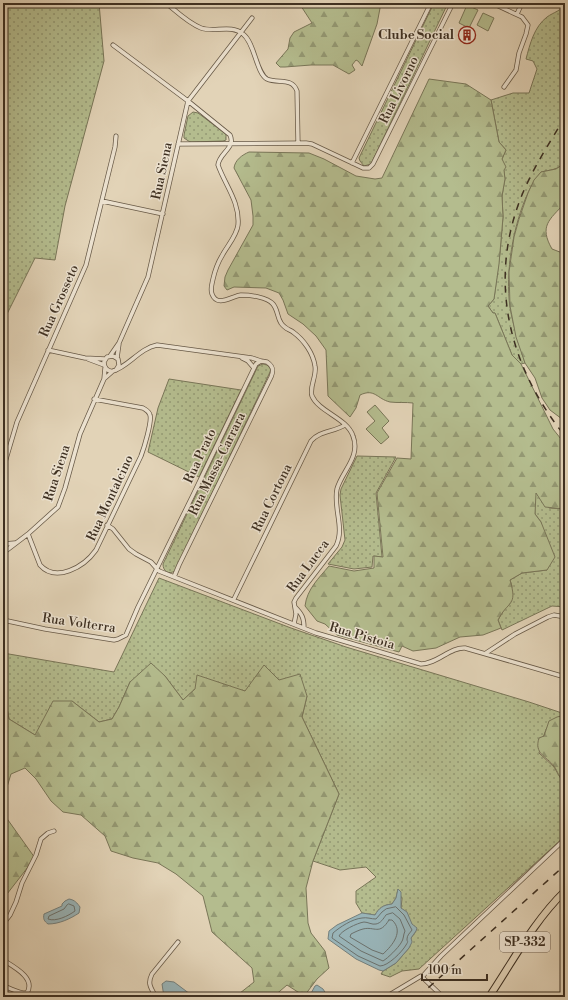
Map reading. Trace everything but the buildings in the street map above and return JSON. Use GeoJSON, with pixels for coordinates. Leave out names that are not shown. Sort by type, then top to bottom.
{"type":"FeatureCollection","features":[{"type":"Feature","properties":{"kind":"main road","name":"SP-332"},"geometry":{"type":"LineString","coordinates":[[489,997],[529,936],[555,900],[565,891]]}},
{"type":"Feature","properties":{"kind":"street"},"geometry":{"type":"LineString","coordinates":[[166,3],[202,29],[226,29],[241,32],[249,41],[262,74],[266,79],[288,82],[296,87],[298,143]]}},
{"type":"Feature","properties":{"kind":"street"},"geometry":{"type":"LineString","coordinates":[[352,163],[431,3]]}},
{"type":"Feature","properties":{"kind":"street","name":"Rua Livorno"},"geometry":{"type":"LineString","coordinates":[[178,144],[312,144],[363,168],[369,168],[373,164],[453,3]]}},
{"type":"Feature","properties":{"kind":"street"},"geometry":{"type":"LineString","coordinates":[[492,3],[517,14],[527,22],[528,30],[519,54],[516,70],[504,87]]}},
{"type":"Feature","properties":{"kind":"street"},"geometry":{"type":"LineString","coordinates":[[517,14],[522,3]]}},
{"type":"Feature","properties":{"kind":"street","name":"Rua Siena"},"geometry":{"type":"LineString","coordinates":[[110,356],[119,343],[148,277],[188,101],[252,18]]}},
{"type":"Feature","properties":{"kind":"street"},"geometry":{"type":"LineString","coordinates":[[113,44],[227,131],[231,138],[232,144]]}},
{"type":"Feature","properties":{"kind":"street","name":"Rua Grosseto"},"geometry":{"type":"LineString","coordinates":[[3,469],[17,422],[86,265],[116,136]]}},
{"type":"Feature","properties":{"kind":"street","name":"Rua Lucca"},"geometry":{"type":"LineString","coordinates":[[232,144],[219,158],[218,165],[237,206],[238,225],[215,271],[211,286],[212,295],[217,300],[222,301],[241,295],[262,298],[273,304],[277,310],[281,325],[301,339],[309,349],[316,367],[312,392],[315,400],[345,425],[353,436],[355,446],[353,460],[345,472],[338,488],[336,499],[339,539],[336,546],[297,596],[294,602],[296,614],[294,624]]}},
{"type":"Feature","properties":{"kind":"street"},"geometry":{"type":"LineString","coordinates":[[102,201],[163,214]]}},
{"type":"Feature","properties":{"kind":"street","name":"Rua Siena"},"geometry":{"type":"LineString","coordinates":[[117,359],[119,343]]}},
{"type":"Feature","properties":{"kind":"street","name":"Rua Siena"},"geometry":{"type":"LineString","coordinates":[[3,553],[28,534],[54,511],[61,501],[80,434],[94,399],[104,379],[114,371],[148,348],[157,345],[252,358],[261,361]]}},
{"type":"Feature","properties":{"kind":"street"},"geometry":{"type":"LineString","coordinates":[[48,350],[85,358],[105,359],[110,356],[124,361],[131,359]]}},
{"type":"Feature","properties":{"kind":"street"},"geometry":{"type":"LineString","coordinates":[[241,357],[248,361],[254,368]]}},
{"type":"Feature","properties":{"kind":"street"},"geometry":{"type":"LineString","coordinates":[[85,358],[104,366],[108,370],[114,371],[119,365],[117,359]]}},
{"type":"Feature","properties":{"kind":"street"},"geometry":{"type":"LineString","coordinates":[[104,366],[105,359]]}},
{"type":"Feature","properties":{"kind":"street","name":"Rua Massa-Carrara"},"geometry":{"type":"LineString","coordinates":[[174,577],[271,377],[273,368],[267,362],[261,361]]}},
{"type":"Feature","properties":{"kind":"street","name":"Rua Prato"},"geometry":{"type":"LineString","coordinates":[[157,568],[256,364],[261,361]]}},
{"type":"Feature","properties":{"kind":"street","name":"Rua Siena"},"geometry":{"type":"LineString","coordinates":[[104,366],[104,379]]}},
{"type":"Feature","properties":{"kind":"street","name":"Rua Montalcino"},"geometry":{"type":"LineString","coordinates":[[28,534],[40,565],[43,568],[60,574],[80,565],[96,550],[141,456],[150,418],[148,412],[143,408],[94,399]]}},
{"type":"Feature","properties":{"kind":"street","name":"Rua Cortona"},"geometry":{"type":"LineString","coordinates":[[234,599],[311,441],[315,436],[339,429],[345,425]]}},
{"type":"Feature","properties":{"kind":"street"},"geometry":{"type":"LineString","coordinates":[[3,450],[8,452]]}},
{"type":"Feature","properties":{"kind":"street","name":"Rua Pistoia"},"geometry":{"type":"LineString","coordinates":[[107,525],[113,529],[129,549],[151,562],[159,571],[234,599],[316,633],[421,664],[429,664],[462,648],[486,653],[565,677]]}},
{"type":"Feature","properties":{"kind":"street"},"geometry":{"type":"LineString","coordinates":[[3,544],[16,543]]}},
{"type":"Feature","properties":{"kind":"street","name":"Rua Volterra"},"geometry":{"type":"LineString","coordinates":[[3,620],[45,629],[118,639],[126,635],[157,568]]}},
{"type":"Feature","properties":{"kind":"street","name":"Rua Lucca"},"geometry":{"type":"LineString","coordinates":[[294,607],[302,614],[304,618],[304,628]]}},
{"type":"Feature","properties":{"kind":"street"},"geometry":{"type":"LineString","coordinates":[[486,653],[515,634],[548,617],[554,615],[565,617]]}},
{"type":"Feature","properties":{"kind":"street"},"geometry":{"type":"LineString","coordinates":[[3,924],[10,915],[16,902],[22,883],[36,855],[41,839],[54,830]]}},
{"type":"Feature","properties":{"kind":"street"},"geometry":{"type":"LineString","coordinates":[[386,997],[416,978],[422,977],[441,956],[565,839]]}},
{"type":"Feature","properties":{"kind":"street"},"geometry":{"type":"LineString","coordinates":[[156,997],[149,985],[149,979],[178,942]]}},
{"type":"Feature","properties":{"kind":"street"},"geometry":{"type":"LineString","coordinates":[[3,960],[30,982],[30,988],[27,993],[22,994],[3,986]]}},
{"type":"Feature","properties":{"kind":"street"},"geometry":{"type":"LineString","coordinates":[[422,977],[437,993],[443,997]]}},
{"type":"Feature","properties":{"kind":"green space"},"geometry":{"type":"Polygon","coordinates":[[[3,3],[99,3],[104,61],[65,206],[55,260],[35,258],[3,322],[3,3]]]}},
{"type":"Feature","properties":{"kind":"green space"},"geometry":{"type":"Polygon","coordinates":[[[299,3],[381,3],[377,24],[362,66],[356,60],[352,65],[355,70],[349,74],[333,65],[280,67],[276,63],[288,49],[290,38],[294,32],[312,23],[299,3]]]}},
{"type":"Feature","properties":{"kind":"green space"},"geometry":{"type":"Polygon","coordinates":[[[434,3],[448,3],[371,164],[364,166],[359,158],[434,3]]]}},
{"type":"Feature","properties":{"kind":"green space"},"geometry":{"type":"Polygon","coordinates":[[[565,4],[565,162],[557,168],[541,172],[531,188],[523,206],[514,234],[510,264],[510,307],[525,363],[521,364],[512,355],[495,313],[493,313],[488,306],[494,299],[500,253],[503,217],[502,196],[505,179],[502,159],[506,150],[499,142],[491,100],[513,93],[529,93],[537,69],[533,61],[526,59],[533,36],[547,17],[559,10],[565,4]]]}},
{"type":"Feature","properties":{"kind":"green space"},"geometry":{"type":"Polygon","coordinates":[[[467,5],[478,10],[469,28],[459,23],[467,5]]]}},
{"type":"Feature","properties":{"kind":"green space"},"geometry":{"type":"Polygon","coordinates":[[[483,13],[494,18],[488,31],[477,25],[483,13]]]}},
{"type":"Feature","properties":{"kind":"green space"},"geometry":{"type":"Polygon","coordinates":[[[429,79],[466,84],[491,100],[499,142],[506,150],[502,159],[506,167],[504,170],[505,179],[502,196],[503,217],[499,264],[494,299],[488,306],[493,313],[495,313],[512,355],[521,364],[553,429],[565,444],[565,509],[545,507],[536,493],[535,514],[541,522],[555,557],[547,570],[522,573],[510,580],[513,595],[511,603],[498,620],[501,628],[483,635],[460,637],[436,648],[413,651],[402,646],[399,652],[337,635],[325,624],[317,621],[305,606],[311,589],[329,566],[354,571],[374,568],[374,556],[383,557],[377,493],[397,458],[411,459],[413,403],[390,402],[373,393],[365,393],[360,395],[356,408],[350,417],[328,396],[326,350],[316,336],[303,324],[288,314],[279,293],[266,288],[234,287],[227,290],[224,286],[225,277],[228,270],[253,225],[251,200],[234,168],[239,158],[249,152],[309,153],[324,159],[356,176],[375,179],[382,178],[429,79]]]}},
{"type":"Feature","properties":{"kind":"green space"},"geometry":{"type":"Polygon","coordinates":[[[193,112],[198,113],[226,134],[226,140],[190,142],[184,138],[188,116],[193,112]]]}},
{"type":"Feature","properties":{"kind":"green space"},"geometry":{"type":"Polygon","coordinates":[[[565,162],[565,203],[550,219],[546,229],[546,234],[552,249],[565,254],[565,423],[550,410],[542,398],[535,378],[525,363],[516,337],[510,306],[509,272],[514,237],[528,193],[534,180],[541,172],[556,169],[565,162]]]}},
{"type":"Feature","properties":{"kind":"green space"},"geometry":{"type":"Polygon","coordinates":[[[263,364],[269,366],[270,372],[175,571],[170,573],[166,572],[163,564],[258,366],[263,364]]]}},
{"type":"Feature","properties":{"kind":"green space"},"geometry":{"type":"Polygon","coordinates":[[[169,379],[241,390],[199,477],[148,452],[158,408],[169,379]]]}},
{"type":"Feature","properties":{"kind":"green space"},"geometry":{"type":"Polygon","coordinates":[[[375,405],[389,421],[382,428],[389,437],[381,444],[366,429],[375,421],[367,412],[375,405]]]}},
{"type":"Feature","properties":{"kind":"green space"},"geometry":{"type":"Polygon","coordinates":[[[357,456],[396,457],[376,493],[382,557],[373,556],[372,567],[354,569],[328,564],[342,547],[345,540],[340,495],[341,489],[357,456]]]}},
{"type":"Feature","properties":{"kind":"green space"},"geometry":{"type":"Polygon","coordinates":[[[536,492],[549,508],[565,509],[565,607],[552,606],[502,630],[498,620],[509,605],[512,586],[510,580],[522,573],[547,570],[541,522],[535,514],[536,492]]]}},
{"type":"Feature","properties":{"kind":"green space"},"geometry":{"type":"Polygon","coordinates":[[[159,578],[291,628],[346,647],[529,702],[565,715],[558,717],[549,724],[546,729],[539,753],[554,767],[561,779],[565,782],[565,836],[419,969],[402,971],[390,977],[381,974],[383,971],[396,963],[409,948],[411,938],[416,931],[401,908],[402,899],[398,889],[396,898],[392,904],[382,907],[375,915],[362,913],[356,903],[356,891],[376,877],[366,867],[340,870],[313,861],[339,794],[302,717],[307,696],[279,680],[245,691],[195,689],[183,700],[165,676],[130,682],[112,719],[99,722],[72,701],[35,735],[9,719],[3,686],[3,653],[114,672],[159,578]]]}},
{"type":"Feature","properties":{"kind":"green space"},"geometry":{"type":"Polygon","coordinates":[[[151,663],[165,676],[183,700],[195,689],[197,675],[245,691],[264,665],[279,680],[300,674],[307,696],[302,717],[339,794],[313,861],[306,888],[308,923],[311,933],[325,951],[329,968],[317,979],[305,995],[287,985],[273,997],[235,997],[254,982],[252,968],[212,932],[203,896],[176,874],[158,863],[133,858],[111,851],[105,836],[81,815],[63,812],[51,801],[36,779],[25,768],[11,774],[3,800],[3,686],[9,719],[35,735],[53,701],[72,701],[99,722],[112,719],[130,682],[151,663]]]}},
{"type":"Feature","properties":{"kind":"green space"},"geometry":{"type":"Polygon","coordinates":[[[565,715],[565,782],[560,777],[554,766],[539,751],[538,743],[539,738],[544,736],[549,721],[565,715]]]}},
{"type":"Feature","properties":{"kind":"green space"},"geometry":{"type":"Polygon","coordinates":[[[3,813],[35,858],[7,894],[3,891],[3,813]]]}},
{"type":"Feature","properties":{"kind":"water"},"geometry":{"type":"Polygon","coordinates":[[[398,889],[401,892],[401,908],[407,912],[412,924],[417,928],[411,938],[412,942],[409,948],[396,963],[383,971],[379,970],[356,959],[328,939],[329,931],[337,925],[362,913],[375,915],[382,907],[392,904],[396,898],[398,889]]]}},
{"type":"Feature","properties":{"kind":"water"},"geometry":{"type":"Polygon","coordinates":[[[69,899],[77,903],[80,907],[79,913],[60,922],[48,924],[44,919],[44,914],[62,906],[65,901],[69,899]]]}},
{"type":"Feature","properties":{"kind":"water"},"geometry":{"type":"Polygon","coordinates":[[[166,981],[174,982],[194,997],[164,997],[162,984],[166,981]]]}},
{"type":"Feature","properties":{"kind":"water"},"geometry":{"type":"Polygon","coordinates":[[[317,985],[323,989],[328,997],[309,997],[317,985]]]}},
{"type":"Feature","properties":{"kind":"railway"},"geometry":{"type":"LineString","coordinates":[[565,117],[524,189],[510,231],[506,263],[506,294],[510,324],[518,354],[530,382],[546,410],[565,436]]}},
{"type":"Feature","properties":{"kind":"railway"},"geometry":{"type":"LineString","coordinates":[[418,997],[565,865]]}},
{"type":"Feature","properties":{"kind":"place","name":"Clube Social"},"geometry":{"type":"Point","coordinates":[467,35]}}]}
